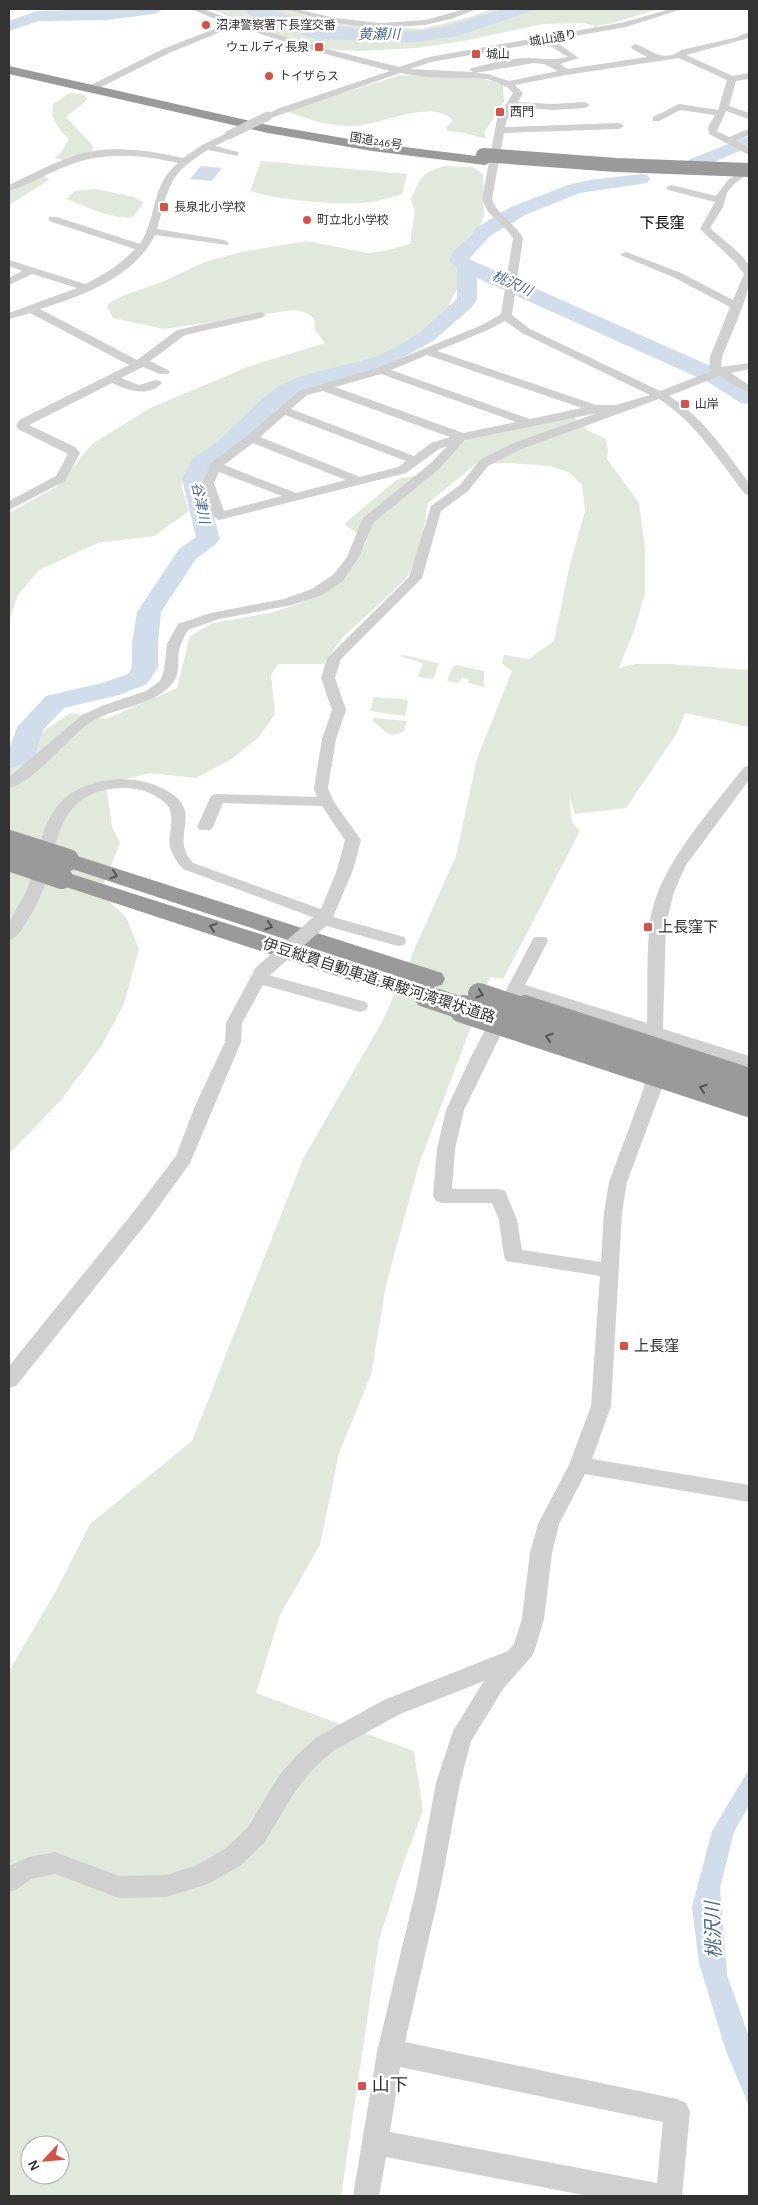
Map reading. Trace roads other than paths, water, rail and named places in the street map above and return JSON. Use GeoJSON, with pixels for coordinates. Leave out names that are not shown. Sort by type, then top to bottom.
{"type":"FeatureCollection","features":[{"type":"Feature","properties":{"kind":"highway","name":"国道246号"},"geometry":{"type":"LineString","coordinates":[[9,64],[95,87],[305,136],[388,149],[680,174],[749,175]]}},
{"type":"Feature","properties":{"kind":"highway","name":"国道246号"},"geometry":{"type":"LineString","coordinates":[[9,70],[95,87]]}},
{"type":"Feature","properties":{"kind":"highway","name":"国道246号"},"geometry":{"type":"LineString","coordinates":[[484,158],[674,169],[749,169]]}},
{"type":"Feature","properties":{"kind":"highway","name":"伊豆縦貫自動車道;東駿河湾環状道路"},"geometry":{"type":"LineString","coordinates":[[9,841],[65,869],[429,988],[749,1103]]}},
{"type":"Feature","properties":{"kind":"highway","name":"伊豆縦貫自動車道;東駿河湾環状道路"},"geometry":{"type":"LineString","coordinates":[[9,860],[65,869]]}},
{"type":"Feature","properties":{"kind":"highway","name":"伊豆縦貫自動車道;東駿河湾環状道路"},"geometry":{"type":"LineString","coordinates":[[429,988],[749,1082]]}},
{"type":"Feature","properties":{"kind":"street"},"geometry":{"type":"LineString","coordinates":[[195,9],[304,47],[426,74],[487,77],[507,84],[518,93],[504,115],[487,199],[489,208],[510,225],[518,238],[514,279],[508,298],[506,316]]}},
{"type":"Feature","properties":{"kind":"street"},"geometry":{"type":"LineString","coordinates":[[287,9],[332,20],[376,26],[432,22],[473,9]]}},
{"type":"Feature","properties":{"kind":"street","name":"城山通り"},"geometry":{"type":"LineString","coordinates":[[142,248],[152,230],[164,188],[184,162],[206,147],[268,116],[304,102],[370,81],[398,69],[429,60],[633,23],[678,9]]}},
{"type":"Feature","properties":{"kind":"street"},"geometry":{"type":"LineString","coordinates":[[95,87],[166,51],[234,24]]}},
{"type":"Feature","properties":{"kind":"street"},"geometry":{"type":"LineString","coordinates":[[507,84],[566,72],[680,55],[684,52],[737,40],[749,35]]}},
{"type":"Feature","properties":{"kind":"street"},"geometry":{"type":"LineString","coordinates":[[465,75],[473,70],[527,61],[551,63],[575,58],[546,39]]}},
{"type":"Feature","properties":{"kind":"street"},"geometry":{"type":"LineString","coordinates":[[737,40],[749,44]]}},
{"type":"Feature","properties":{"kind":"street"},"geometry":{"type":"LineString","coordinates":[[635,47],[656,59]]}},
{"type":"Feature","properties":{"kind":"street"},"geometry":{"type":"LineString","coordinates":[[680,55],[732,80],[749,76]]}},
{"type":"Feature","properties":{"kind":"street"},"geometry":{"type":"LineString","coordinates":[[611,57],[623,64]]}},
{"type":"Feature","properties":{"kind":"street"},"geometry":{"type":"LineString","coordinates":[[551,63],[566,72]]}},
{"type":"Feature","properties":{"kind":"street"},"geometry":{"type":"LineString","coordinates":[[732,80],[726,104],[712,132],[749,152]]}},
{"type":"Feature","properties":{"kind":"street"},"geometry":{"type":"LineString","coordinates":[[511,104],[552,106],[585,104]]}},
{"type":"Feature","properties":{"kind":"street"},"geometry":{"type":"LineString","coordinates":[[656,119],[679,107],[726,104],[749,116]]}},
{"type":"Feature","properties":{"kind":"street"},"geometry":{"type":"LineString","coordinates":[[501,130],[596,123],[619,126]]}},
{"type":"Feature","properties":{"kind":"street"},"geometry":{"type":"LineString","coordinates":[[730,141],[749,132]]}},
{"type":"Feature","properties":{"kind":"street"},"geometry":{"type":"LineString","coordinates":[[206,147],[235,154]]}},
{"type":"Feature","properties":{"kind":"street"},"geometry":{"type":"LineString","coordinates":[[9,188],[77,158],[105,153],[155,154],[184,162]]}},
{"type":"Feature","properties":{"kind":"street"},"geometry":{"type":"LineString","coordinates":[[54,179],[71,166],[67,162]]}},
{"type":"Feature","properties":{"kind":"street"},"geometry":{"type":"LineString","coordinates":[[749,169],[731,182],[722,193],[705,229],[738,260],[749,274],[742,302],[716,357],[715,368],[749,390]]}},
{"type":"Feature","properties":{"kind":"street"},"geometry":{"type":"LineString","coordinates":[[671,188],[720,200]]}},
{"type":"Feature","properties":{"kind":"street"},"geometry":{"type":"LineString","coordinates":[[54,219],[142,248]]}},
{"type":"Feature","properties":{"kind":"street"},"geometry":{"type":"LineString","coordinates":[[152,230],[224,243]]}},
{"type":"Feature","properties":{"kind":"street"},"geometry":{"type":"LineString","coordinates":[[9,316],[86,288],[116,270],[142,248]]}},
{"type":"Feature","properties":{"kind":"street"},"geometry":{"type":"LineString","coordinates":[[626,254],[742,302]]}},
{"type":"Feature","properties":{"kind":"street"},"geometry":{"type":"LineString","coordinates":[[9,263],[86,288]]}},
{"type":"Feature","properties":{"kind":"street"},"geometry":{"type":"LineString","coordinates":[[9,282],[32,270]]}},
{"type":"Feature","properties":{"kind":"street"},"geometry":{"type":"LineString","coordinates":[[31,309],[140,364],[164,372]]}},
{"type":"Feature","properties":{"kind":"street"},"geometry":{"type":"LineString","coordinates":[[9,506],[61,478],[74,453],[22,426],[23,422],[140,364],[181,332],[261,316]]}},
{"type":"Feature","properties":{"kind":"street"},"geometry":{"type":"LineString","coordinates":[[506,316],[486,327],[381,370],[302,393],[252,438],[215,466],[208,483],[219,516],[402,470],[435,446],[462,437],[596,409],[617,409]]}},
{"type":"Feature","properties":{"kind":"street"},"geometry":{"type":"LineString","coordinates":[[506,316],[526,331],[660,395],[682,408],[695,421],[749,491]]}},
{"type":"Feature","properties":{"kind":"street"},"geometry":{"type":"LineString","coordinates":[[426,351],[596,409]]}},
{"type":"Feature","properties":{"kind":"street"},"geometry":{"type":"LineString","coordinates":[[9,1380],[142,1215],[184,1158],[204,1106],[234,1042],[234,1023],[260,976],[324,918],[346,870],[353,840],[326,802],[321,788],[329,739],[339,710],[328,678],[334,658],[415,578],[435,509],[464,488],[484,463],[515,447],[660,395],[698,379],[719,372],[749,366]]}},
{"type":"Feature","properties":{"kind":"street"},"geometry":{"type":"LineString","coordinates":[[381,370],[530,423]]}},
{"type":"Feature","properties":{"kind":"street"},"geometry":{"type":"LineString","coordinates":[[113,379],[137,389],[156,383]]}},
{"type":"Feature","properties":{"kind":"street"},"geometry":{"type":"LineString","coordinates":[[323,387],[462,437]]}},
{"type":"Feature","properties":{"kind":"street"},"geometry":{"type":"LineString","coordinates":[[282,410],[416,460]]}},
{"type":"Feature","properties":{"kind":"street"},"geometry":{"type":"LineString","coordinates":[[9,784],[27,773],[68,731],[101,711],[144,697],[166,684],[171,672],[173,645],[183,627],[216,616],[287,602],[317,592],[338,578],[353,557],[367,521],[435,466],[462,437]]}},
{"type":"Feature","properties":{"kind":"street"},"geometry":{"type":"LineString","coordinates":[[252,438],[359,481]]}},
{"type":"Feature","properties":{"kind":"street"},"geometry":{"type":"LineString","coordinates":[[215,466],[295,497]]}},
{"type":"Feature","properties":{"kind":"street"},"geometry":{"type":"LineString","coordinates":[[366,2196],[390,2052],[429,1885],[448,1783],[461,1738],[495,1682],[524,1648],[533,1619],[541,1553],[549,1524],[579,1466],[601,1406],[613,1212],[618,1182],[653,1088],[658,923],[666,892],[679,864],[749,770]]}},
{"type":"Feature","properties":{"kind":"street"},"geometry":{"type":"LineString","coordinates":[[9,935],[18,924],[36,887],[50,839],[67,804],[83,793],[102,786],[128,783],[146,786],[161,793],[175,804],[180,819],[176,839],[178,852],[188,866],[324,918],[398,940]]}},
{"type":"Feature","properties":{"kind":"street"},"geometry":{"type":"LineString","coordinates":[[205,827],[211,793],[326,802]]}},
{"type":"Feature","properties":{"kind":"street"},"geometry":{"type":"LineString","coordinates":[[540,941],[455,1110],[446,1149],[442,1196],[499,1196],[508,1220],[512,1256],[608,1270]]}},
{"type":"Feature","properties":{"kind":"street"},"geometry":{"type":"LineString","coordinates":[[260,976],[360,1006]]}},
{"type":"Feature","properties":{"kind":"street"},"geometry":{"type":"LineString","coordinates":[[517,988],[749,1062]]}},
{"type":"Feature","properties":{"kind":"street"},"geometry":{"type":"LineString","coordinates":[[579,1466],[749,1494]]}},
{"type":"Feature","properties":{"kind":"street"},"geometry":{"type":"LineString","coordinates":[[9,1881],[18,1873],[28,1868],[55,1862],[119,1887],[166,1886],[200,1876],[233,1857],[256,1835],[286,1785],[305,1762],[325,1744],[392,1707],[513,1659]]}},
{"type":"Feature","properties":{"kind":"street"},"geometry":{"type":"LineString","coordinates":[[390,2052],[677,2112],[669,2196]]}},
{"type":"Feature","properties":{"kind":"street"},"geometry":{"type":"LineString","coordinates":[[376,2142],[656,2196]]}},
{"type":"Feature","properties":{"kind":"water"},"geometry":{"type":"Polygon","coordinates":[[[242,9],[269,9],[314,23],[353,28],[431,32],[469,28],[506,9],[538,9],[458,36],[414,42],[317,39],[260,22],[242,9]]]}},
{"type":"Feature","properties":{"kind":"water"},"geometry":{"type":"Polygon","coordinates":[[[201,166],[222,168],[212,181],[190,179],[201,166]]]}},
{"type":"Feature","properties":{"kind":"water"},"geometry":{"type":"Polygon","coordinates":[[[519,291],[576,319],[644,338],[671,349],[705,367],[749,395],[749,401],[693,364],[660,348],[680,366],[649,348],[638,347],[544,306],[518,293],[519,291]]]}},
{"type":"Feature","properties":{"kind":"water"},"geometry":{"type":"Polygon","coordinates":[[[749,1769],[749,1805],[734,1832],[720,1888],[727,1975],[749,2037],[749,2106],[726,2051],[699,1963],[692,1907],[712,1831],[749,1769]]]}},
{"type":"Feature","properties":{"kind":"waterway"},"geometry":{"type":"LineString","coordinates":[[9,26],[37,16],[106,15],[154,9]]}},
{"type":"Feature","properties":{"kind":"waterway","name":"黄瀬川"},"geometry":{"type":"LineString","coordinates":[[407,37],[449,30],[517,9]]}},
{"type":"Feature","properties":{"kind":"waterway","name":"桃沢川"},"geometry":{"type":"LineString","coordinates":[[696,163],[749,141]]}},
{"type":"Feature","properties":{"kind":"waterway","name":"桃沢川"},"geometry":{"type":"LineString","coordinates":[[467,266],[459,261],[461,254],[479,239],[483,232],[518,211],[574,189],[590,185],[641,179]]}},
{"type":"Feature","properties":{"kind":"waterway","name":"谷津川"},"geometry":{"type":"LineString","coordinates":[[9,761],[21,755],[30,727],[55,702],[110,689],[138,679],[145,667],[145,643],[149,612],[187,554],[208,539],[193,479],[200,464],[224,448],[271,403],[288,390],[310,381],[382,361],[426,337],[462,307],[467,299],[467,266]]}},
{"type":"Feature","properties":{"kind":"waterway","name":"桃沢川"},"geometry":{"type":"LineString","coordinates":[[467,266],[716,377],[749,398]]}},
{"type":"Feature","properties":{"kind":"place","name":"沼津警察署下長窪交番"},"geometry":{"type":"Point","coordinates":[206,25]}},
{"type":"Feature","properties":{"kind":"place","name":"ウェルディ長泉"},"geometry":{"type":"Point","coordinates":[319,47]}},
{"type":"Feature","properties":{"kind":"place","name":"城山"},"geometry":{"type":"Point","coordinates":[476,54]}},
{"type":"Feature","properties":{"kind":"place","name":"トイザらス"},"geometry":{"type":"Point","coordinates":[269,76]}},
{"type":"Feature","properties":{"kind":"place","name":"西門"},"geometry":{"type":"Point","coordinates":[500,112]}},
{"type":"Feature","properties":{"kind":"place","name":"長泉北小学校"},"geometry":{"type":"Point","coordinates":[164,207]}},
{"type":"Feature","properties":{"kind":"place","name":"町立北小学校"},"geometry":{"type":"Point","coordinates":[307,220]}},
{"type":"Feature","properties":{"kind":"place","name":"山岸"},"geometry":{"type":"Point","coordinates":[685,404]}},
{"type":"Feature","properties":{"kind":"place","name":"上長窪下"},"geometry":{"type":"Point","coordinates":[648,927]}},
{"type":"Feature","properties":{"kind":"place","name":"上長窪"},"geometry":{"type":"Point","coordinates":[624,1346]}},
{"type":"Feature","properties":{"kind":"place","name":"山下"},"geometry":{"type":"Point","coordinates":[362,2086]}},
{"type":"Feature","properties":{"kind":"district","name":"下長窪"},"geometry":{"type":"Point","coordinates":[662,223]}}]}
